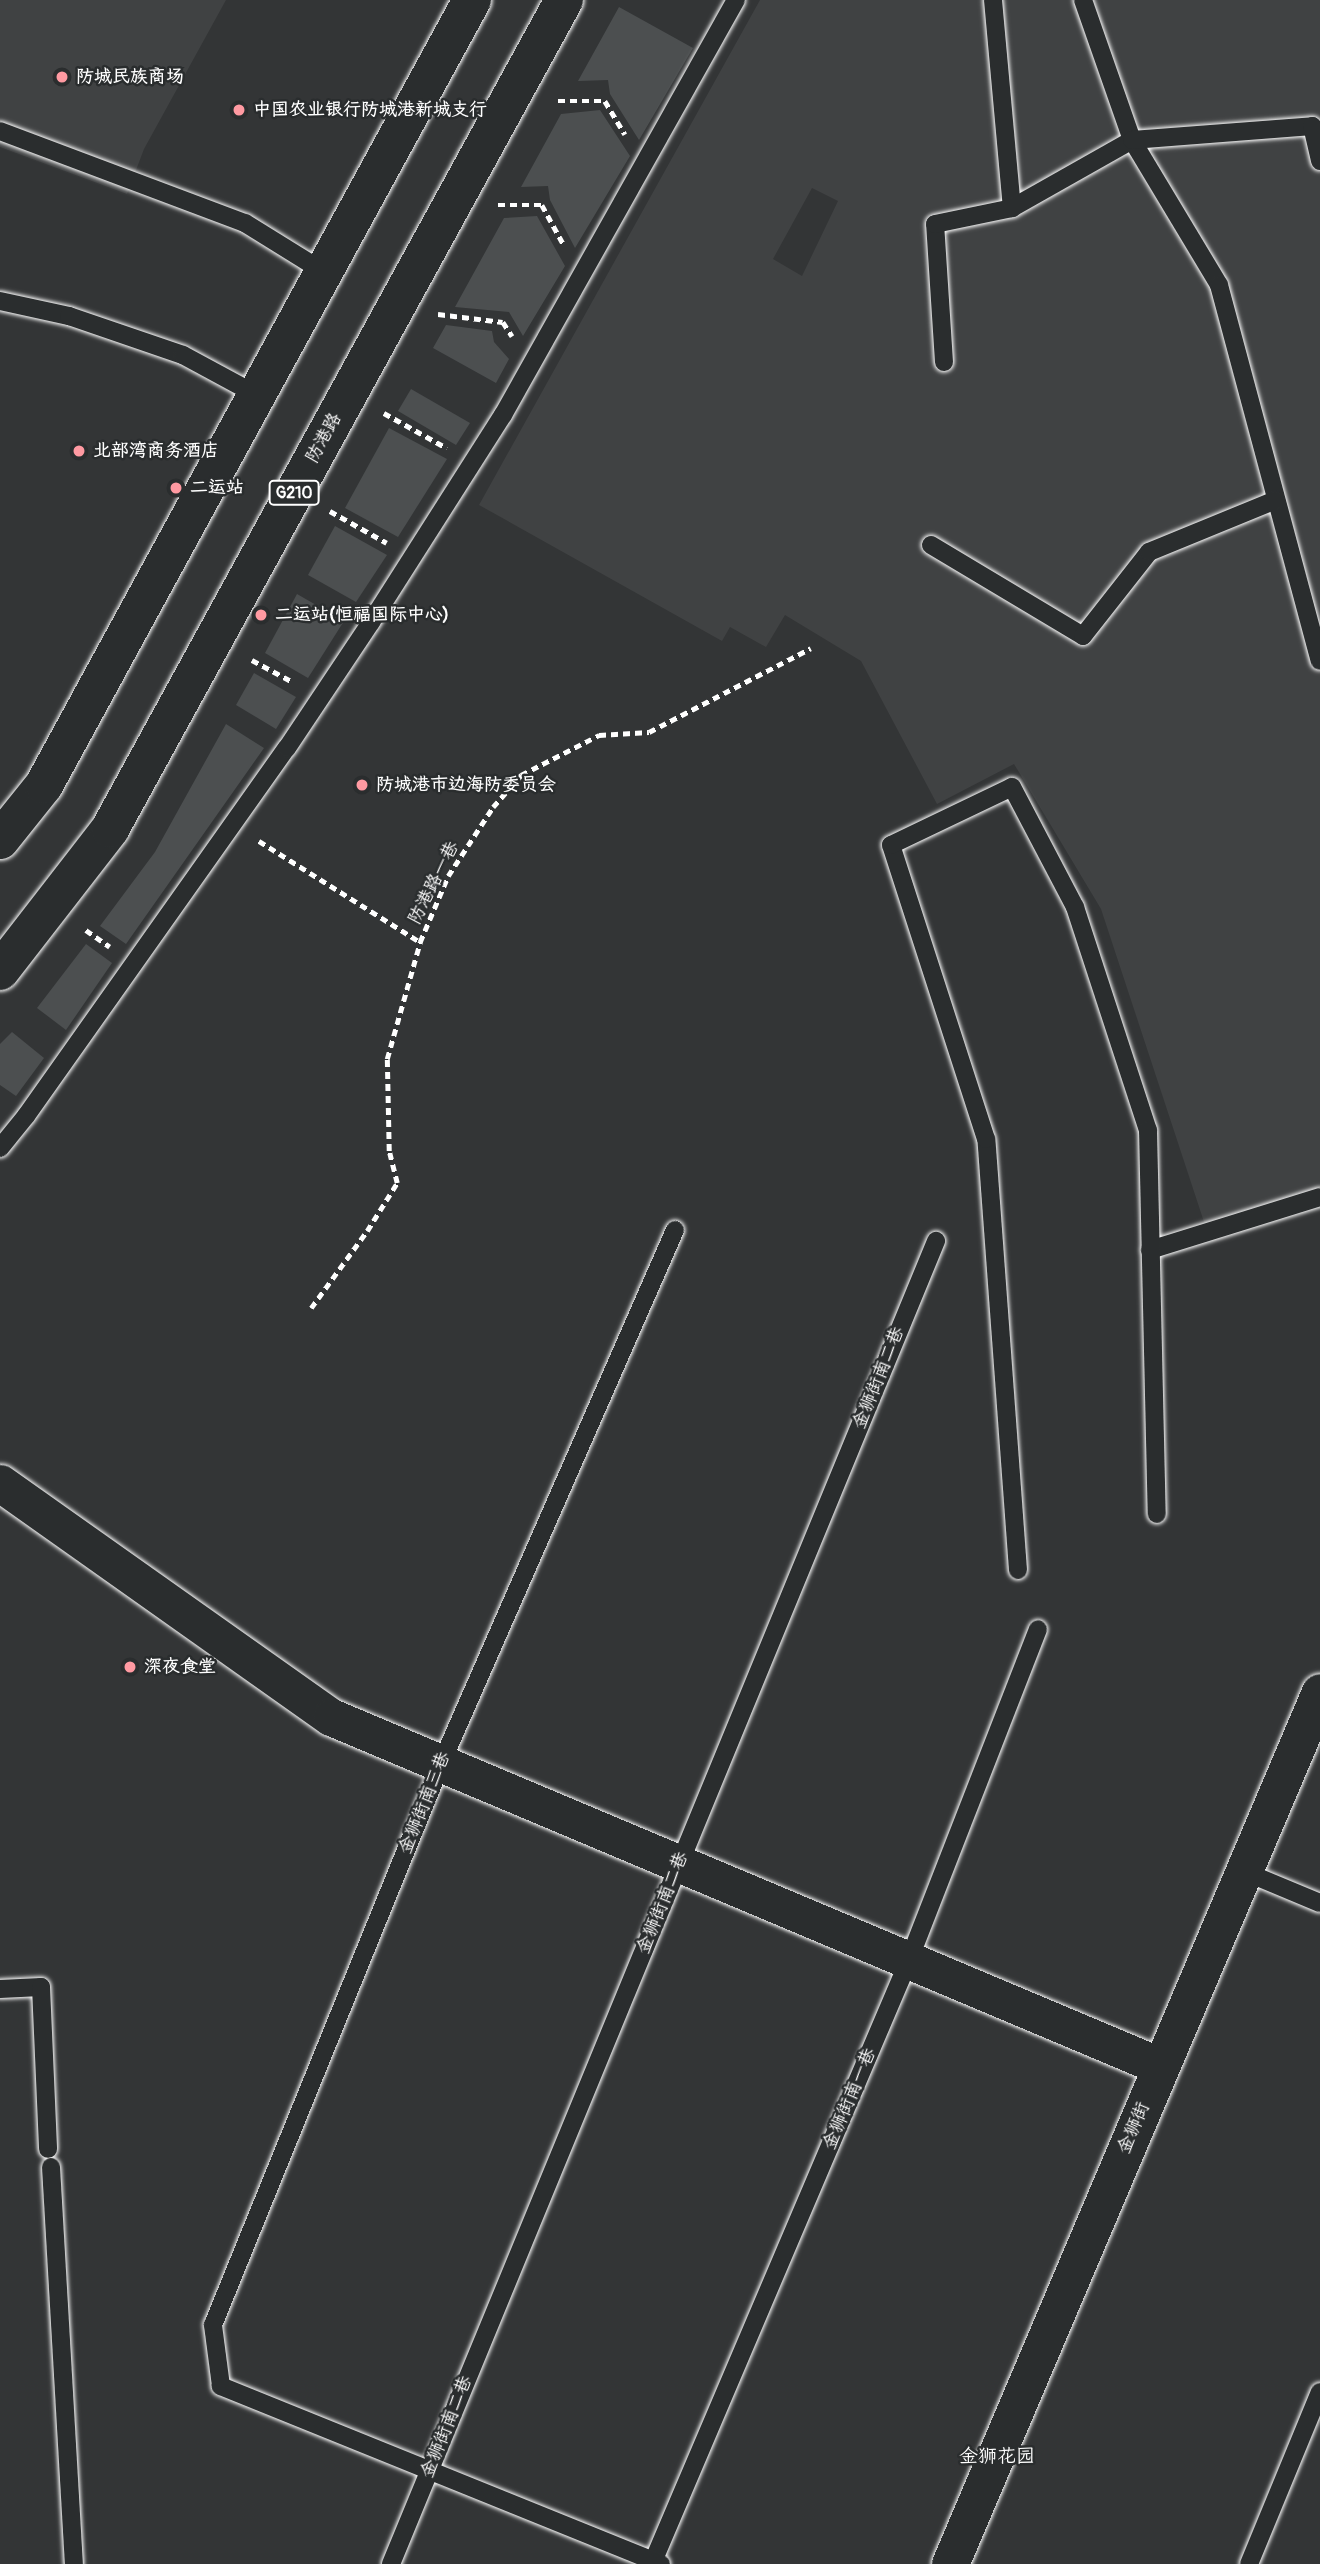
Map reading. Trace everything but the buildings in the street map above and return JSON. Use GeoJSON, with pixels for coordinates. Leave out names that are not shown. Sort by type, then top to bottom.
{"type":"FeatureCollection","features":[{"type":"Feature","properties":{"kind":"highway"},"geometry":{"type":"LineString","coordinates":[[0,840],[44,785],[472,0]]}},
{"type":"Feature","properties":{"kind":"highway","name":"防港路"},"geometry":{"type":"LineString","coordinates":[[0,971],[110,829],[564,0]]}},
{"type":"Feature","properties":{"kind":"street"},"geometry":{"type":"LineString","coordinates":[[0,1483],[331,1717],[1160,2066]]}},
{"type":"Feature","properties":{"kind":"street","name":"金狮街"},"geometry":{"type":"LineString","coordinates":[[950,2564],[1320,1692]]}},
{"type":"Feature","properties":{"kind":"lane"},"geometry":{"type":"LineString","coordinates":[[0,1148],[26,1116],[320,697],[473,463],[530,367],[736,0]]}},
{"type":"Feature","properties":{"kind":"lane"},"geometry":{"type":"LineString","coordinates":[[993,0],[1012,208]]}},
{"type":"Feature","properties":{"kind":"lane"},"geometry":{"type":"LineString","coordinates":[[1083,0],[1132,140],[1219,285],[1320,661]]}},
{"type":"Feature","properties":{"kind":"lane"},"geometry":{"type":"LineString","coordinates":[[944,362],[935,224],[1012,208],[1132,140],[1312,126],[1320,161]]}},
{"type":"Feature","properties":{"kind":"lane"},"geometry":{"type":"LineString","coordinates":[[0,131],[245,223],[324,272]]}},
{"type":"Feature","properties":{"kind":"lane"},"geometry":{"type":"LineString","coordinates":[[0,301],[69,316],[183,355],[257,395]]}},
{"type":"Feature","properties":{"kind":"lane"},"geometry":{"type":"LineString","coordinates":[[930,545],[1083,636],[1149,552],[1276,500]]}},
{"type":"Feature","properties":{"kind":"lane"},"geometry":{"type":"LineString","coordinates":[[1018,1570],[986,1139],[891,845],[1013,787],[1074,907],[1148,1130],[1157,1514]]}},
{"type":"Feature","properties":{"kind":"lane"},"geometry":{"type":"LineString","coordinates":[[1150,1250],[1320,1197]]}},
{"type":"Feature","properties":{"kind":"lane","name":"金狮街南三巷"},"geometry":{"type":"LineString","coordinates":[[429,2470],[220,2386],[213,2325],[441,1764],[675,1230]]}},
{"type":"Feature","properties":{"kind":"lane","name":"金狮街南二巷"},"geometry":{"type":"LineString","coordinates":[[391,2564],[936,1241]]}},
{"type":"Feature","properties":{"kind":"lane","name":"金狮街南一巷"},"geometry":{"type":"LineString","coordinates":[[656,2563],[909,1960],[1038,1629]]}},
{"type":"Feature","properties":{"kind":"lane"},"geometry":{"type":"LineString","coordinates":[[1243,1871],[1320,1903]]}},
{"type":"Feature","properties":{"kind":"lane"},"geometry":{"type":"LineString","coordinates":[[0,1989],[41,1987],[48,2149]]}},
{"type":"Feature","properties":{"kind":"lane"},"geometry":{"type":"LineString","coordinates":[[51,2167],[74,2564]]}},
{"type":"Feature","properties":{"kind":"lane"},"geometry":{"type":"LineString","coordinates":[[1250,2564],[1320,2392]]}},
{"type":"Feature","properties":{"kind":"lane"},"geometry":{"type":"LineString","coordinates":[[429,2470],[656,2563]]}},
{"type":"Feature","properties":{"kind":"path"},"geometry":{"type":"LineString","coordinates":[[550,102],[605,101],[644,165]]}},
{"type":"Feature","properties":{"kind":"path"},"geometry":{"type":"LineString","coordinates":[[493,205],[542,205],[580,276]]}},
{"type":"Feature","properties":{"kind":"path"},"geometry":{"type":"LineString","coordinates":[[434,314],[503,321],[530,367]]}},
{"type":"Feature","properties":{"kind":"path"},"geometry":{"type":"LineString","coordinates":[[380,411],[473,463]]}},
{"type":"Feature","properties":{"kind":"path"},"geometry":{"type":"LineString","coordinates":[[327,509],[412,557]]}},
{"type":"Feature","properties":{"kind":"path","name":"防港路一巷"},"geometry":{"type":"LineString","coordinates":[[311,1308],[367,1231],[397,1183],[389,1151],[387,1059],[419,942],[448,876],[493,807],[521,775],[599,735],[649,732],[811,648]]}},
{"type":"Feature","properties":{"kind":"path"},"geometry":{"type":"LineString","coordinates":[[245,656],[320,697]]}},
{"type":"Feature","properties":{"kind":"path"},"geometry":{"type":"LineString","coordinates":[[232,824],[419,942]]}},
{"type":"Feature","properties":{"kind":"shaded area"},"geometry":{"type":"Polygon","coordinates":[[[0,0],[226,0],[144,149],[127,194],[0,147],[0,0]]]}},
{"type":"Feature","properties":{"kind":"shaded area"},"geometry":{"type":"Polygon","coordinates":[[[760,0],[1320,0],[1320,1187],[1205,1225],[1101,909],[1014,764],[937,804],[861,661],[785,615],[766,647],[730,627],[722,641],[479,505],[760,0]],[[812,188],[773,259],[802,276],[838,201],[812,188]]]}},
{"type":"Feature","properties":{"kind":"shaded area"},"geometry":{"type":"Polygon","coordinates":[[[619,7],[693,48],[639,140],[610,94],[608,80],[578,81],[619,7]]]}},
{"type":"Feature","properties":{"kind":"shaded area"},"geometry":{"type":"Polygon","coordinates":[[[600,110],[630,156],[575,248],[550,200],[548,186],[521,187],[561,114],[600,110]]]}},
{"type":"Feature","properties":{"kind":"shaded area"},"geometry":{"type":"Polygon","coordinates":[[[537,216],[565,266],[523,336],[509,312],[455,307],[504,218],[537,216]]]}},
{"type":"Feature","properties":{"kind":"shaded area"},"geometry":{"type":"Polygon","coordinates":[[[446,325],[492,331],[494,342],[509,359],[496,383],[433,348],[446,325]]]}},
{"type":"Feature","properties":{"kind":"shaded area"},"geometry":{"type":"Polygon","coordinates":[[[411,389],[470,423],[456,445],[398,411],[411,389]]]}},
{"type":"Feature","properties":{"kind":"shaded area"},"geometry":{"type":"Polygon","coordinates":[[[389,428],[447,459],[398,537],[345,508],[389,428]]]}},
{"type":"Feature","properties":{"kind":"shaded area"},"geometry":{"type":"Polygon","coordinates":[[[335,526],[387,555],[356,602],[308,575],[335,526]]]}},
{"type":"Feature","properties":{"kind":"shaded area"},"geometry":{"type":"Polygon","coordinates":[[[297,594],[344,621],[308,678],[265,653],[297,594]]]}},
{"type":"Feature","properties":{"kind":"shaded area"},"geometry":{"type":"Polygon","coordinates":[[[254,673],[296,697],[276,729],[236,705],[254,673]]]}},
{"type":"Feature","properties":{"kind":"shaded area"},"geometry":{"type":"Polygon","coordinates":[[[226,724],[264,748],[126,944],[100,926],[155,852],[226,724]]]}},
{"type":"Feature","properties":{"kind":"shaded area"},"geometry":{"type":"Polygon","coordinates":[[[86,944],[112,963],[66,1030],[37,1008],[86,944]]]}},
{"type":"Feature","properties":{"kind":"shaded area"},"geometry":{"type":"Polygon","coordinates":[[[12,1032],[44,1058],[16,1096],[0,1085],[0,1044],[12,1032]]]}},
{"type":"Feature","properties":{"kind":"place","name":"防城民族商场"},"geometry":{"type":"Point","coordinates":[62,77]}},
{"type":"Feature","properties":{"kind":"place","name":"中国农业银行防城港新城支行"},"geometry":{"type":"Point","coordinates":[239,110]}},
{"type":"Feature","properties":{"kind":"place","name":"北部湾商务酒店"},"geometry":{"type":"Point","coordinates":[79,451]}},
{"type":"Feature","properties":{"kind":"place","name":"二运站"},"geometry":{"type":"Point","coordinates":[176,488]}},
{"type":"Feature","properties":{"kind":"place","name":"二运站(恒福国际中心)"},"geometry":{"type":"Point","coordinates":[261,615]}},
{"type":"Feature","properties":{"kind":"place","name":"防城港市边海防委员会"},"geometry":{"type":"Point","coordinates":[362,785]}},
{"type":"Feature","properties":{"kind":"place","name":"深夜食堂"},"geometry":{"type":"Point","coordinates":[130,1667]}},
{"type":"Feature","properties":{"kind":"district","name":"金狮花园"},"geometry":{"type":"Point","coordinates":[997,2457]}}]}
